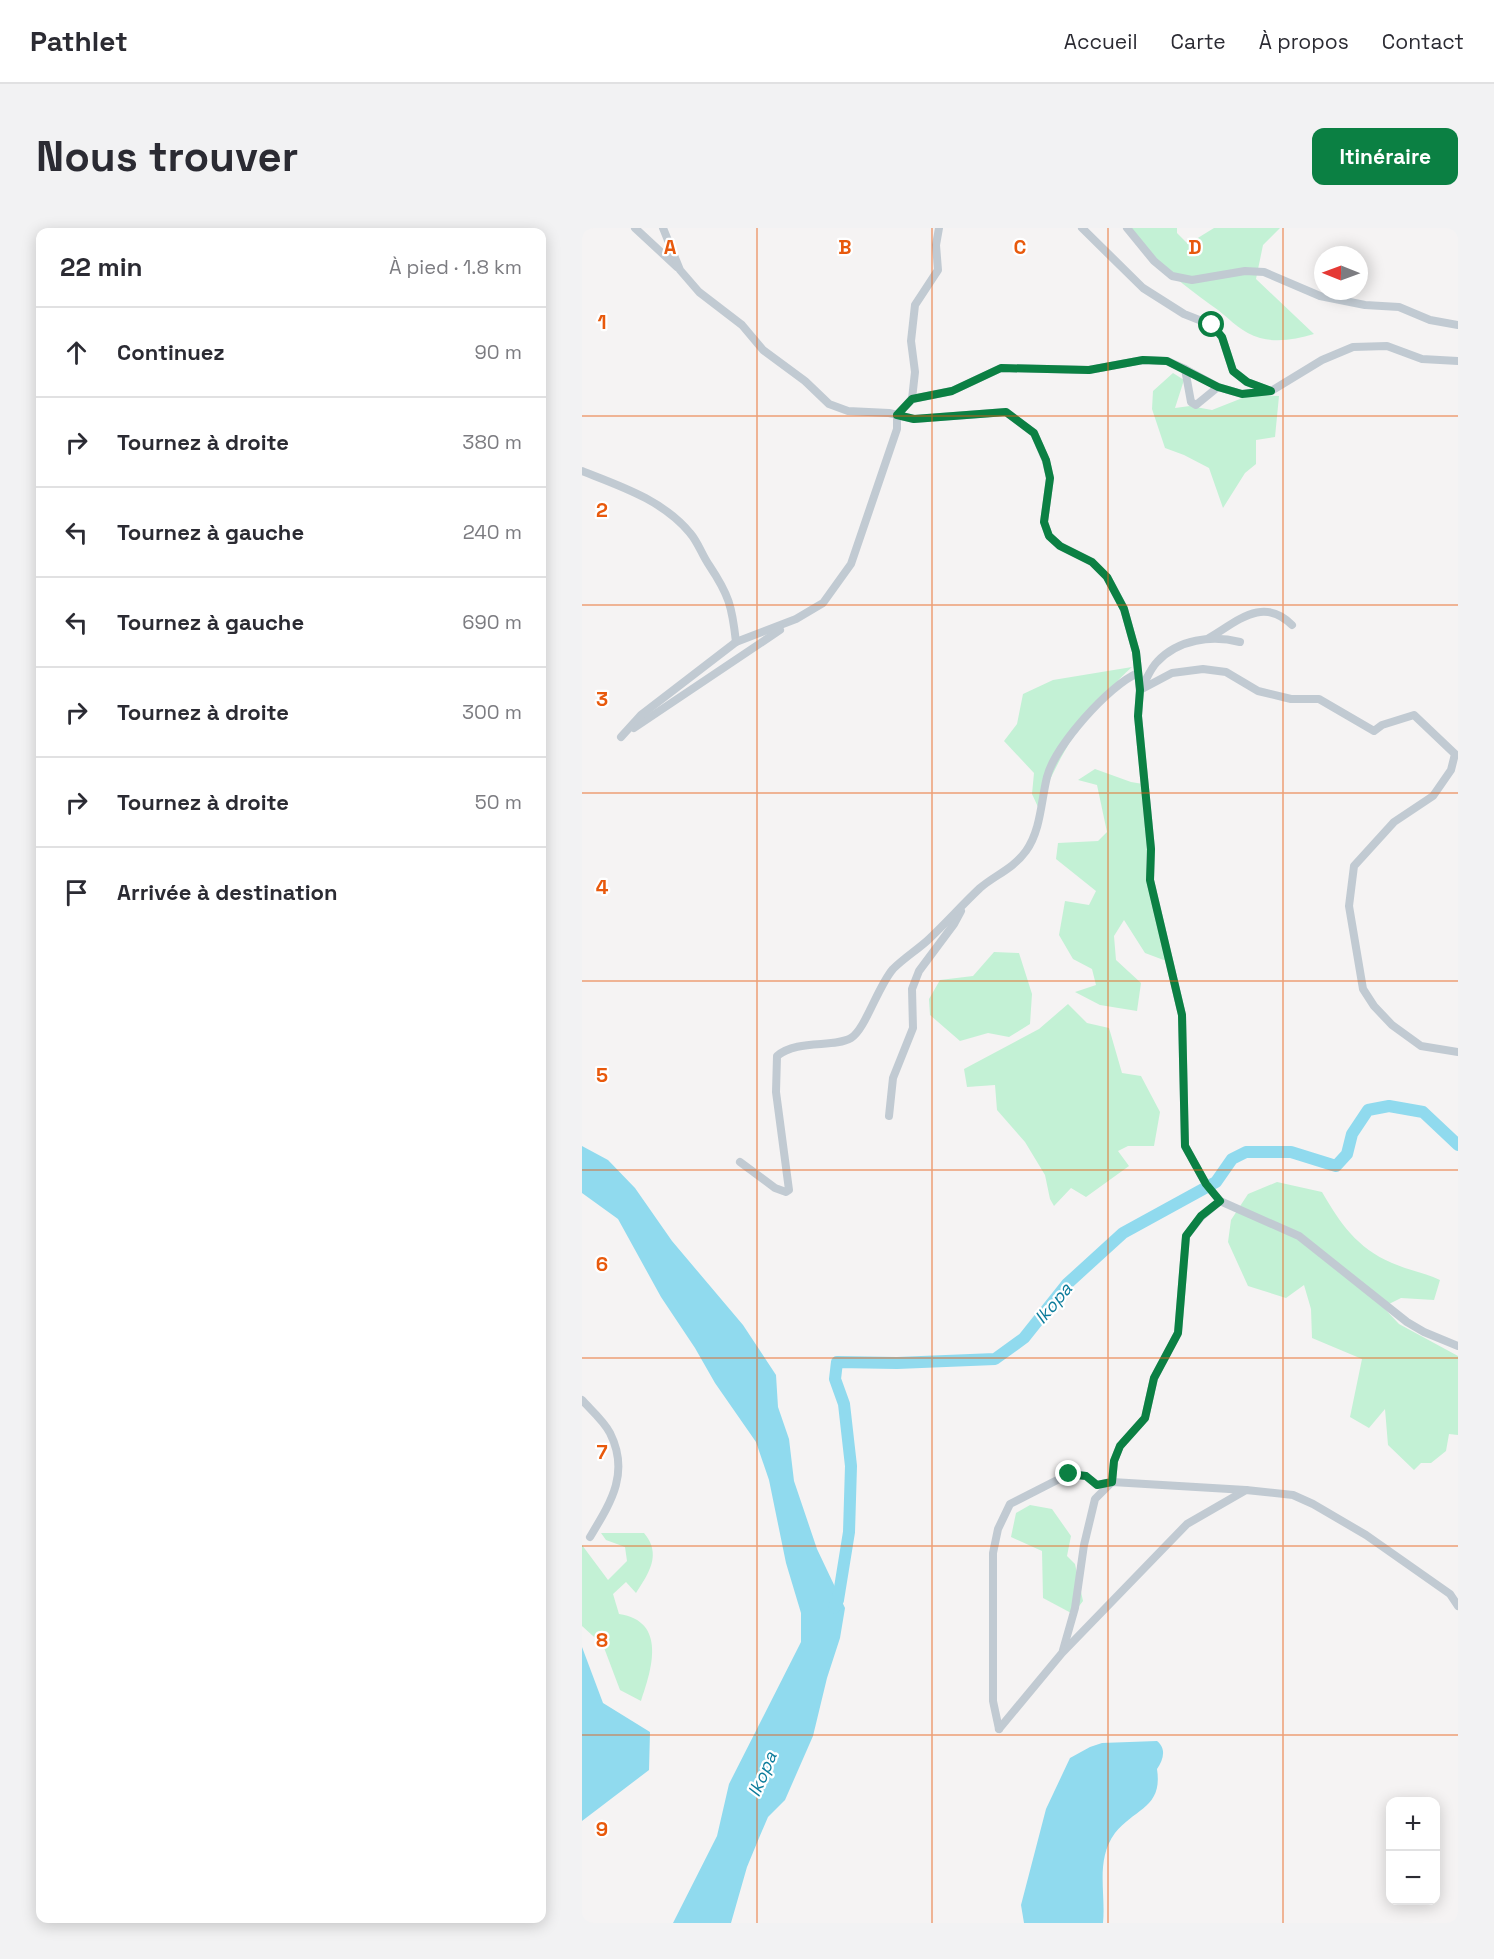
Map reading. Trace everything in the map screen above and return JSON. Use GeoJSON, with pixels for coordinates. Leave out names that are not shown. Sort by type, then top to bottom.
{"type":"FeatureCollection","features":[{"type":"Feature","properties":{"kind":"street"},"geometry":{"type":"LineString","coordinates":[[635,228],[680,270],[699,292],[742,325],[763,350],[805,381],[829,404],[848,411],[897,415],[914,419],[1006,412],[1034,433],[1046,460],[1050,478],[1044,522],[1049,536],[1060,546],[1092,562],[1107,577],[1124,609],[1136,652],[1140,690],[1138,716],[1149,820],[1150,880],[1182,1015],[1185,1146],[1220,1201],[1299,1236],[1407,1322],[1424,1332],[1458,1346]]}},
{"type":"Feature","properties":{"kind":"street"},"geometry":{"type":"LineString","coordinates":[[663,228],[680,270]]}},
{"type":"Feature","properties":{"kind":"street"},"geometry":{"type":"LineString","coordinates":[[912,399],[915,372],[911,341],[915,306],[938,270],[936,245],[939,228]]}},
{"type":"Feature","properties":{"kind":"street"},"geometry":{"type":"LineString","coordinates":[[1082,228],[1143,288],[1184,314],[1212,325],[1222,337],[1233,371],[1247,382],[1271,391]]}},
{"type":"Feature","properties":{"kind":"street"},"geometry":{"type":"LineString","coordinates":[[1127,228],[1154,261],[1172,276],[1192,280],[1245,271],[1264,272],[1320,296],[1365,305],[1399,307],[1430,320],[1458,325]]}},
{"type":"Feature","properties":{"kind":"street"},"geometry":{"type":"LineString","coordinates":[[796,619],[736,642],[640,716],[621,737],[823,603],[851,564],[897,429],[897,415],[912,399],[952,391],[1001,368],[1089,370],[1143,360],[1167,361],[1218,387],[1242,394],[1271,391],[1322,360],[1353,347],[1387,346],[1422,359],[1458,361]]}},
{"type":"Feature","properties":{"kind":"street"},"geometry":{"type":"LineString","coordinates":[[1185,369],[1191,402],[1196,405],[1218,387]]}},
{"type":"Feature","properties":{"kind":"street"},"geometry":{"type":"LineString","coordinates":[[582,471],[627,488],[658,506],[692,534],[725,588],[732,608],[736,642]]}},
{"type":"Feature","properties":{"kind":"street"},"geometry":{"type":"LineString","coordinates":[[582,477],[611,482]]}},
{"type":"Feature","properties":{"kind":"street"},"geometry":{"type":"LineString","coordinates":[[1140,690],[1155,663],[1166,653],[1180,646],[1209,638],[1260,610],[1281,614],[1292,625]]}},
{"type":"Feature","properties":{"kind":"street"},"geometry":{"type":"LineString","coordinates":[[1209,638],[1225,638],[1240,642]]}},
{"type":"Feature","properties":{"kind":"street"},"geometry":{"type":"LineString","coordinates":[[1140,690],[1172,673],[1203,669],[1226,672],[1257,691],[1291,699],[1318,699],[1374,731],[1382,725],[1414,715],[1455,754],[1451,770],[1433,796],[1394,822],[1354,866],[1349,906],[1363,989],[1374,1006],[1392,1025],[1421,1046],[1458,1052]]}},
{"type":"Feature","properties":{"kind":"street"},"geometry":{"type":"LineString","coordinates":[[740,1162],[775,1188],[786,1192],[789,1190],[776,1092],[777,1056],[811,1044],[850,1039],[866,1020],[884,979],[982,887],[1009,870],[1025,852],[1034,837],[1047,774],[1089,712],[1120,682],[1138,673]]}},
{"type":"Feature","properties":{"kind":"street"},"geometry":{"type":"LineString","coordinates":[[889,1116],[893,1078],[913,1028],[912,989],[919,970],[954,924],[963,906]]}},
{"type":"Feature","properties":{"kind":"street"},"geometry":{"type":"LineString","coordinates":[[1062,1653],[1075,1608],[1084,1545],[1095,1499],[1112,1482],[1117,1453],[1145,1418],[1154,1378],[1178,1333],[1186,1236],[1201,1216],[1220,1201]]}},
{"type":"Feature","properties":{"kind":"street"},"geometry":{"type":"LineString","coordinates":[[582,1400],[609,1431],[620,1461],[612,1499],[590,1538]]}},
{"type":"Feature","properties":{"kind":"street"},"geometry":{"type":"LineString","coordinates":[[1246,1490],[1187,1524],[1062,1653],[999,1728],[993,1701],[993,1553],[998,1529],[1010,1504],[1069,1474],[1086,1476],[1097,1485],[1112,1482],[1148,1486],[1246,1490],[1293,1495],[1357,1529],[1441,1587],[1450,1594],[1458,1606]]}},
{"type":"Feature","properties":{"kind":"green space"},"geometry":{"type":"Polygon","coordinates":[[[1131,228],[1177,228],[1177,233],[1188,244],[1214,228],[1280,228],[1263,245],[1256,279],[1314,334],[1294,339],[1274,340],[1248,333],[1170,273],[1149,252],[1131,228]]]}},
{"type":"Feature","properties":{"kind":"green space"},"geometry":{"type":"Polygon","coordinates":[[[1173,373],[1184,380],[1175,408],[1190,406],[1212,410],[1250,395],[1279,396],[1275,437],[1256,440],[1256,464],[1245,473],[1223,508],[1209,468],[1165,448],[1152,409],[1153,391],[1173,373]]]}},
{"type":"Feature","properties":{"kind":"green space"},"geometry":{"type":"Polygon","coordinates":[[[1132,667],[1102,698],[1077,731],[1056,767],[1038,807],[1032,794],[1034,773],[1004,741],[1017,724],[1023,694],[1053,680],[1132,667]]]}},
{"type":"Feature","properties":{"kind":"green space"},"geometry":{"type":"Polygon","coordinates":[[[1095,769],[1143,784],[1148,834],[1146,867],[1169,962],[1145,953],[1124,920],[1114,936],[1116,960],[1141,983],[1137,1011],[1100,1005],[1075,992],[1096,985],[1092,969],[1073,959],[1059,935],[1065,901],[1089,905],[1096,891],[1056,859],[1058,843],[1098,841],[1107,832],[1097,785],[1078,780],[1095,769]]]}},
{"type":"Feature","properties":{"kind":"green space"},"geometry":{"type":"Polygon","coordinates":[[[994,952],[1019,953],[1032,994],[1030,1024],[1009,1037],[988,1033],[960,1041],[930,1015],[929,999],[940,980],[973,976],[994,952]]]}},
{"type":"Feature","properties":{"kind":"green space"},"geometry":{"type":"Polygon","coordinates":[[[1068,1004],[1087,1023],[1109,1028],[1122,1073],[1141,1076],[1160,1112],[1154,1146],[1128,1146],[1118,1151],[1129,1166],[1086,1197],[1071,1188],[1054,1206],[1050,1199],[1045,1175],[1025,1142],[997,1110],[995,1085],[967,1087],[964,1069],[1039,1029],[1068,1004]]]}},
{"type":"Feature","properties":{"kind":"green space"},"geometry":{"type":"Polygon","coordinates":[[[1277,1182],[1322,1192],[1343,1224],[1369,1250],[1392,1263],[1440,1280],[1434,1300],[1401,1298],[1383,1307],[1399,1324],[1458,1356],[1458,1435],[1449,1434],[1446,1451],[1431,1463],[1421,1463],[1414,1470],[1388,1445],[1385,1409],[1369,1428],[1350,1417],[1362,1359],[1312,1338],[1311,1309],[1304,1285],[1286,1298],[1248,1286],[1228,1242],[1231,1220],[1248,1194],[1277,1182]]]}},
{"type":"Feature","properties":{"kind":"green space"},"geometry":{"type":"Polygon","coordinates":[[[1030,1505],[1052,1509],[1071,1536],[1067,1556],[1075,1564],[1083,1601],[1073,1614],[1043,1598],[1042,1551],[1011,1537],[1016,1513],[1030,1505]]]}},
{"type":"Feature","properties":{"kind":"green space"},"geometry":{"type":"Polygon","coordinates":[[[601,1533],[644,1533],[652,1548],[652,1563],[636,1593],[626,1582],[613,1594],[619,1614],[634,1618],[644,1626],[650,1636],[652,1661],[641,1701],[620,1690],[603,1645],[582,1626],[582,1545],[608,1580],[627,1561],[625,1547],[606,1540],[601,1533]]]}},
{"type":"Feature","properties":{"kind":"water"},"geometry":{"type":"Polygon","coordinates":[[[582,1146],[608,1160],[635,1188],[672,1241],[743,1325],[776,1375],[778,1407],[789,1439],[794,1481],[817,1549],[845,1608],[840,1638],[827,1678],[813,1736],[785,1800],[768,1817],[747,1867],[731,1923],[673,1923],[717,1836],[729,1784],[801,1642],[801,1613],[786,1563],[769,1480],[756,1442],[715,1383],[661,1297],[618,1219],[582,1193],[582,1146]]]}},
{"type":"Feature","properties":{"kind":"water"},"geometry":{"type":"Polygon","coordinates":[[[582,1647],[603,1703],[650,1732],[649,1770],[582,1821],[582,1647]]]}},
{"type":"Feature","properties":{"kind":"water"},"geometry":{"type":"Polygon","coordinates":[[[1157,1741],[1162,1747],[1163,1755],[1157,1769],[1156,1792],[1146,1806],[1115,1833],[1105,1854],[1103,1923],[1024,1923],[1021,1905],[1046,1809],[1070,1758],[1102,1743],[1157,1741]]]}},
{"type":"Feature","properties":{"kind":"waterway","name":"Ikopa"},"geometry":{"type":"LineString","coordinates":[[834,1608],[838,1600],[849,1532],[851,1466],[844,1404],[835,1379],[837,1362],[897,1363],[995,1359],[1024,1338],[1067,1284],[1123,1233],[1216,1182],[1232,1159],[1246,1152],[1291,1152],[1336,1166],[1347,1154],[1352,1134],[1368,1110],[1389,1106],[1423,1112],[1458,1145]]}},
{"type":"Feature","properties":{"kind":"route"},"geometry":{"type":"LineString","coordinates":[[1069,1474],[1086,1476],[1097,1485],[1112,1482],[1114,1461],[1120,1446],[1145,1418],[1154,1378],[1170,1352],[1178,1333],[1184,1286],[1186,1236],[1201,1216],[1220,1201],[1206,1184],[1185,1146],[1182,1015],[1175,978],[1164,947],[1150,880],[1151,849],[1138,716],[1140,690],[1136,652],[1124,609],[1107,577],[1092,562],[1060,546],[1049,536],[1044,522],[1050,478],[1046,460],[1034,433],[1006,412],[990,411],[914,419],[897,415],[912,399],[952,391],[1001,368],[1089,370],[1143,360],[1167,361],[1218,387],[1242,394],[1271,391],[1247,382],[1233,371],[1222,337],[1212,325]]}}]}
